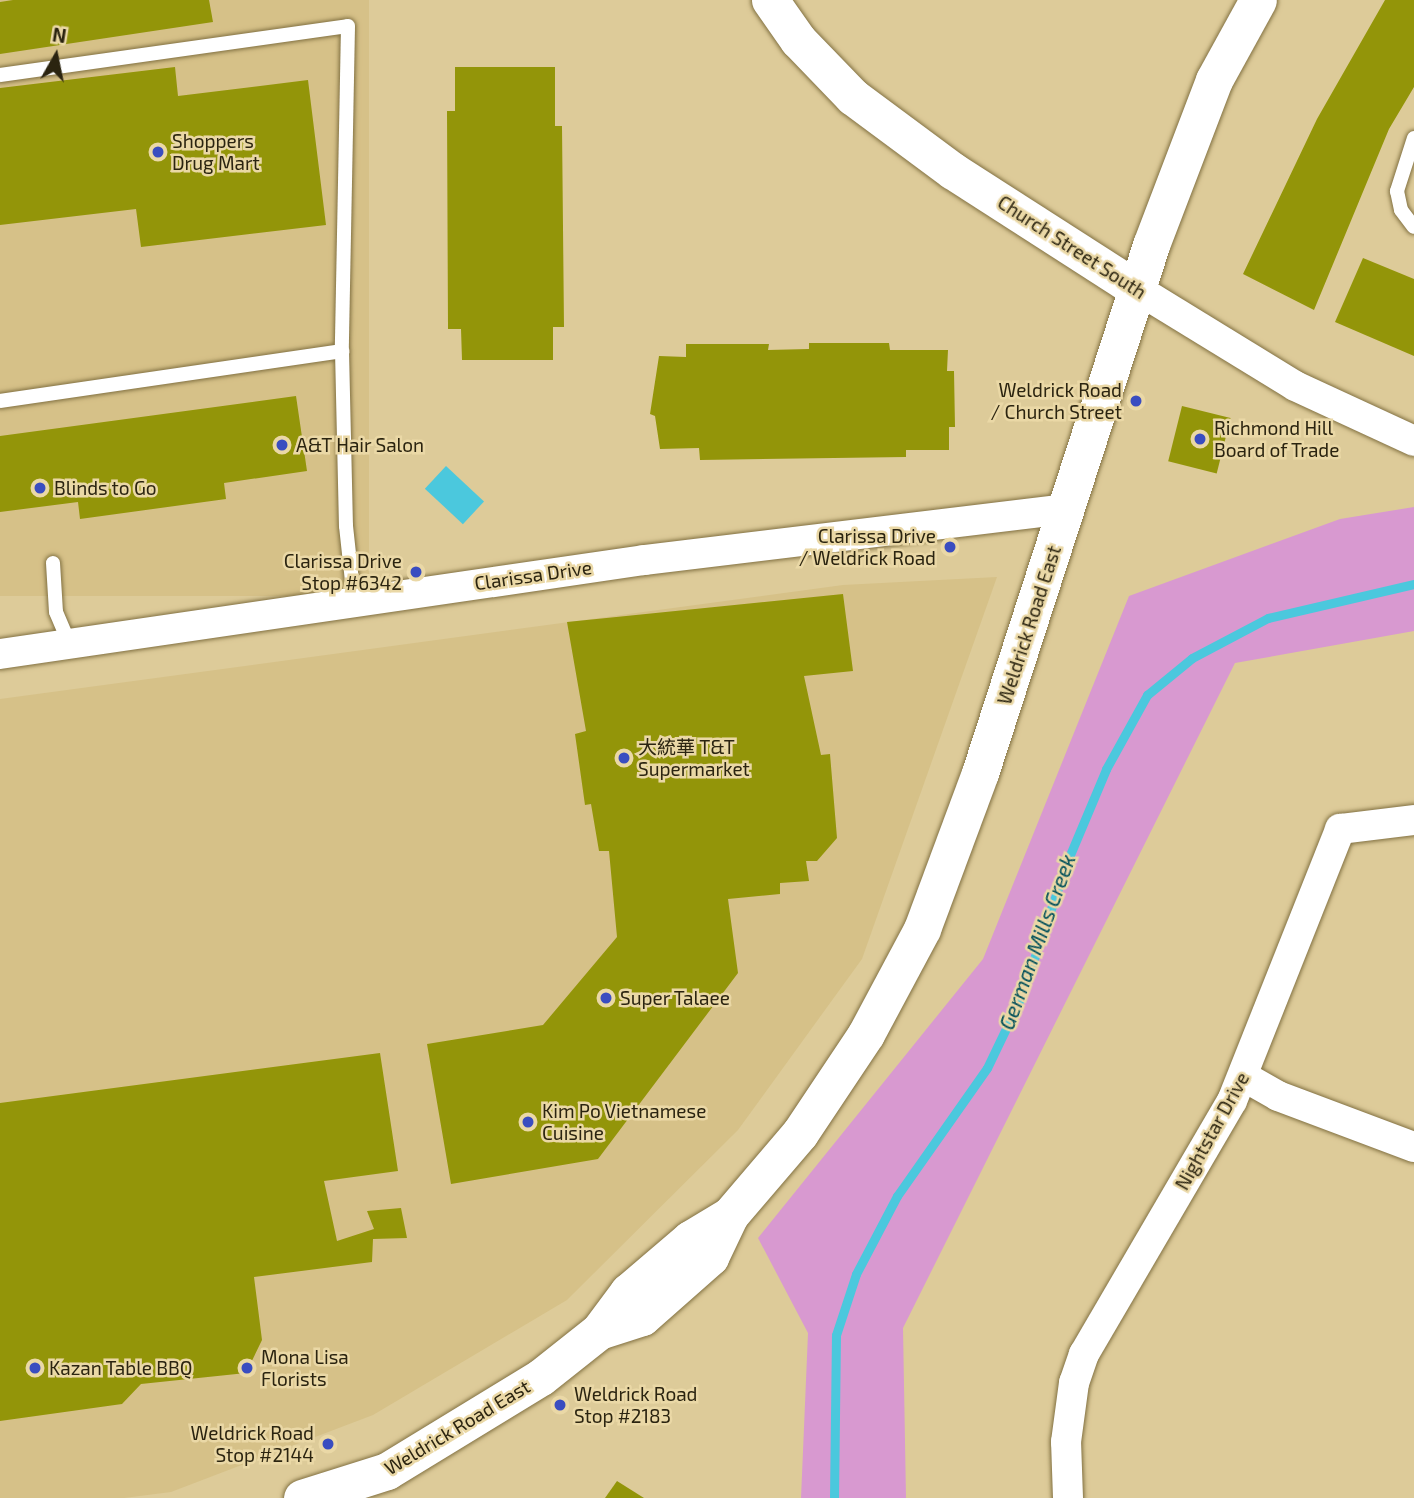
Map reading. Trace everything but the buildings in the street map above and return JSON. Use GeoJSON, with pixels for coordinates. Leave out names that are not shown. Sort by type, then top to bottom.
{"type":"FeatureCollection","features":[{"type":"Feature","properties":{"kind":"street","name":"Church Street South"},"geometry":{"type":"LineString","coordinates":[[770,0],[799,40],[853,97],[953,171],[1295,386],[1414,441]]}},
{"type":"Feature","properties":{"kind":"street","name":"Weldrick Road East"},"geometry":{"type":"LineString","coordinates":[[302,1498],[387,1471],[541,1377],[599,1331],[628,1292],[690,1239],[730,1215],[800,1133],[866,1034],[922,929],[980,773],[1137,289],[1214,80],[1258,0]]}},
{"type":"Feature","properties":{"kind":"street","name":"Clarissa Drive"},"geometry":{"type":"LineString","coordinates":[[0,654],[354,600],[1067,509]]}},
{"type":"Feature","properties":{"kind":"street","name":"Nightstar Drive"},"geometry":{"type":"LineString","coordinates":[[1068,1498],[1066,1442],[1074,1383],[1084,1354],[1243,1076],[1340,829],[1414,820]]}},
{"type":"Feature","properties":{"kind":"street"},"geometry":{"type":"LineString","coordinates":[[1243,1076],[1278,1096],[1414,1147]]}},
{"type":"Feature","properties":{"kind":"lane"},"geometry":{"type":"LineString","coordinates":[[0,75],[348,26],[342,351],[346,526],[354,600]]}},
{"type":"Feature","properties":{"kind":"lane"},"geometry":{"type":"LineString","coordinates":[[1414,138],[1397,191],[1401,210],[1414,227]]}},
{"type":"Feature","properties":{"kind":"lane"},"geometry":{"type":"LineString","coordinates":[[0,401],[342,351]]}},
{"type":"Feature","properties":{"kind":"lane"},"geometry":{"type":"LineString","coordinates":[[53,563],[56,612],[69,643]]}},
{"type":"Feature","properties":{"kind":"shaded area"},"geometry":{"type":"Polygon","coordinates":[[[0,0],[369,0],[369,596],[0,596],[0,0]]]}},
{"type":"Feature","properties":{"kind":"shaded area"},"geometry":{"type":"Polygon","coordinates":[[[1414,507],[1414,631],[1235,663],[903,1328],[906,1498],[801,1498],[808,1333],[758,1238],[983,959],[1129,596],[1340,519],[1414,507]]]}},
{"type":"Feature","properties":{"kind":"shaded area"},"geometry":{"type":"Polygon","coordinates":[[[997,577],[862,959],[738,1130],[567,1300],[373,1415],[171,1492],[124,1498],[0,1498],[0,699],[843,585],[997,577]]]}},
{"type":"Feature","properties":{"kind":"water"},"geometry":{"type":"Polygon","coordinates":[[[446,466],[484,501],[463,524],[425,489],[446,466]]]}},
{"type":"Feature","properties":{"kind":"waterway","name":"German Mills Creek"},"geometry":{"type":"LineString","coordinates":[[834,1498],[836,1335],[856,1274],[897,1196],[987,1068],[1021,997],[1067,862],[1106,769],[1147,695],[1192,658],[1268,618],[1414,584]]}},
{"type":"Feature","properties":{"kind":"place","name":"Shoppers Drug Mart"},"geometry":{"type":"Point","coordinates":[158,152]}},
{"type":"Feature","properties":{"kind":"place","name":"Weldrick Road / Church Street"},"geometry":{"type":"Point","coordinates":[1136,401]}},
{"type":"Feature","properties":{"kind":"place","name":"Richmond Hill Board of Trade"},"geometry":{"type":"Point","coordinates":[1200,439]}},
{"type":"Feature","properties":{"kind":"place","name":"A&T Hair Salon"},"geometry":{"type":"Point","coordinates":[282,445]}},
{"type":"Feature","properties":{"kind":"place","name":"Blinds to Go"},"geometry":{"type":"Point","coordinates":[40,488]}},
{"type":"Feature","properties":{"kind":"place","name":"Clarissa Drive / Weldrick Road"},"geometry":{"type":"Point","coordinates":[950,547]}},
{"type":"Feature","properties":{"kind":"place","name":"Clarissa Drive Stop #6342"},"geometry":{"type":"Point","coordinates":[416,572]}},
{"type":"Feature","properties":{"kind":"place","name":"大統華 T&T Supermarket"},"geometry":{"type":"Point","coordinates":[624,758]}},
{"type":"Feature","properties":{"kind":"place","name":"Super Talaee"},"geometry":{"type":"Point","coordinates":[606,998]}},
{"type":"Feature","properties":{"kind":"place","name":"Kim Po Vietnamese Cuisine"},"geometry":{"type":"Point","coordinates":[528,1122]}},
{"type":"Feature","properties":{"kind":"place","name":"Kazan Table BBQ"},"geometry":{"type":"Point","coordinates":[35,1368]}},
{"type":"Feature","properties":{"kind":"place","name":"Mona Lisa Florists"},"geometry":{"type":"Point","coordinates":[247,1368]}},
{"type":"Feature","properties":{"kind":"place","name":"Weldrick Road Stop #2183"},"geometry":{"type":"Point","coordinates":[560,1405]}},
{"type":"Feature","properties":{"kind":"place","name":"Weldrick Road Stop #2144"},"geometry":{"type":"Point","coordinates":[328,1444]}}]}
